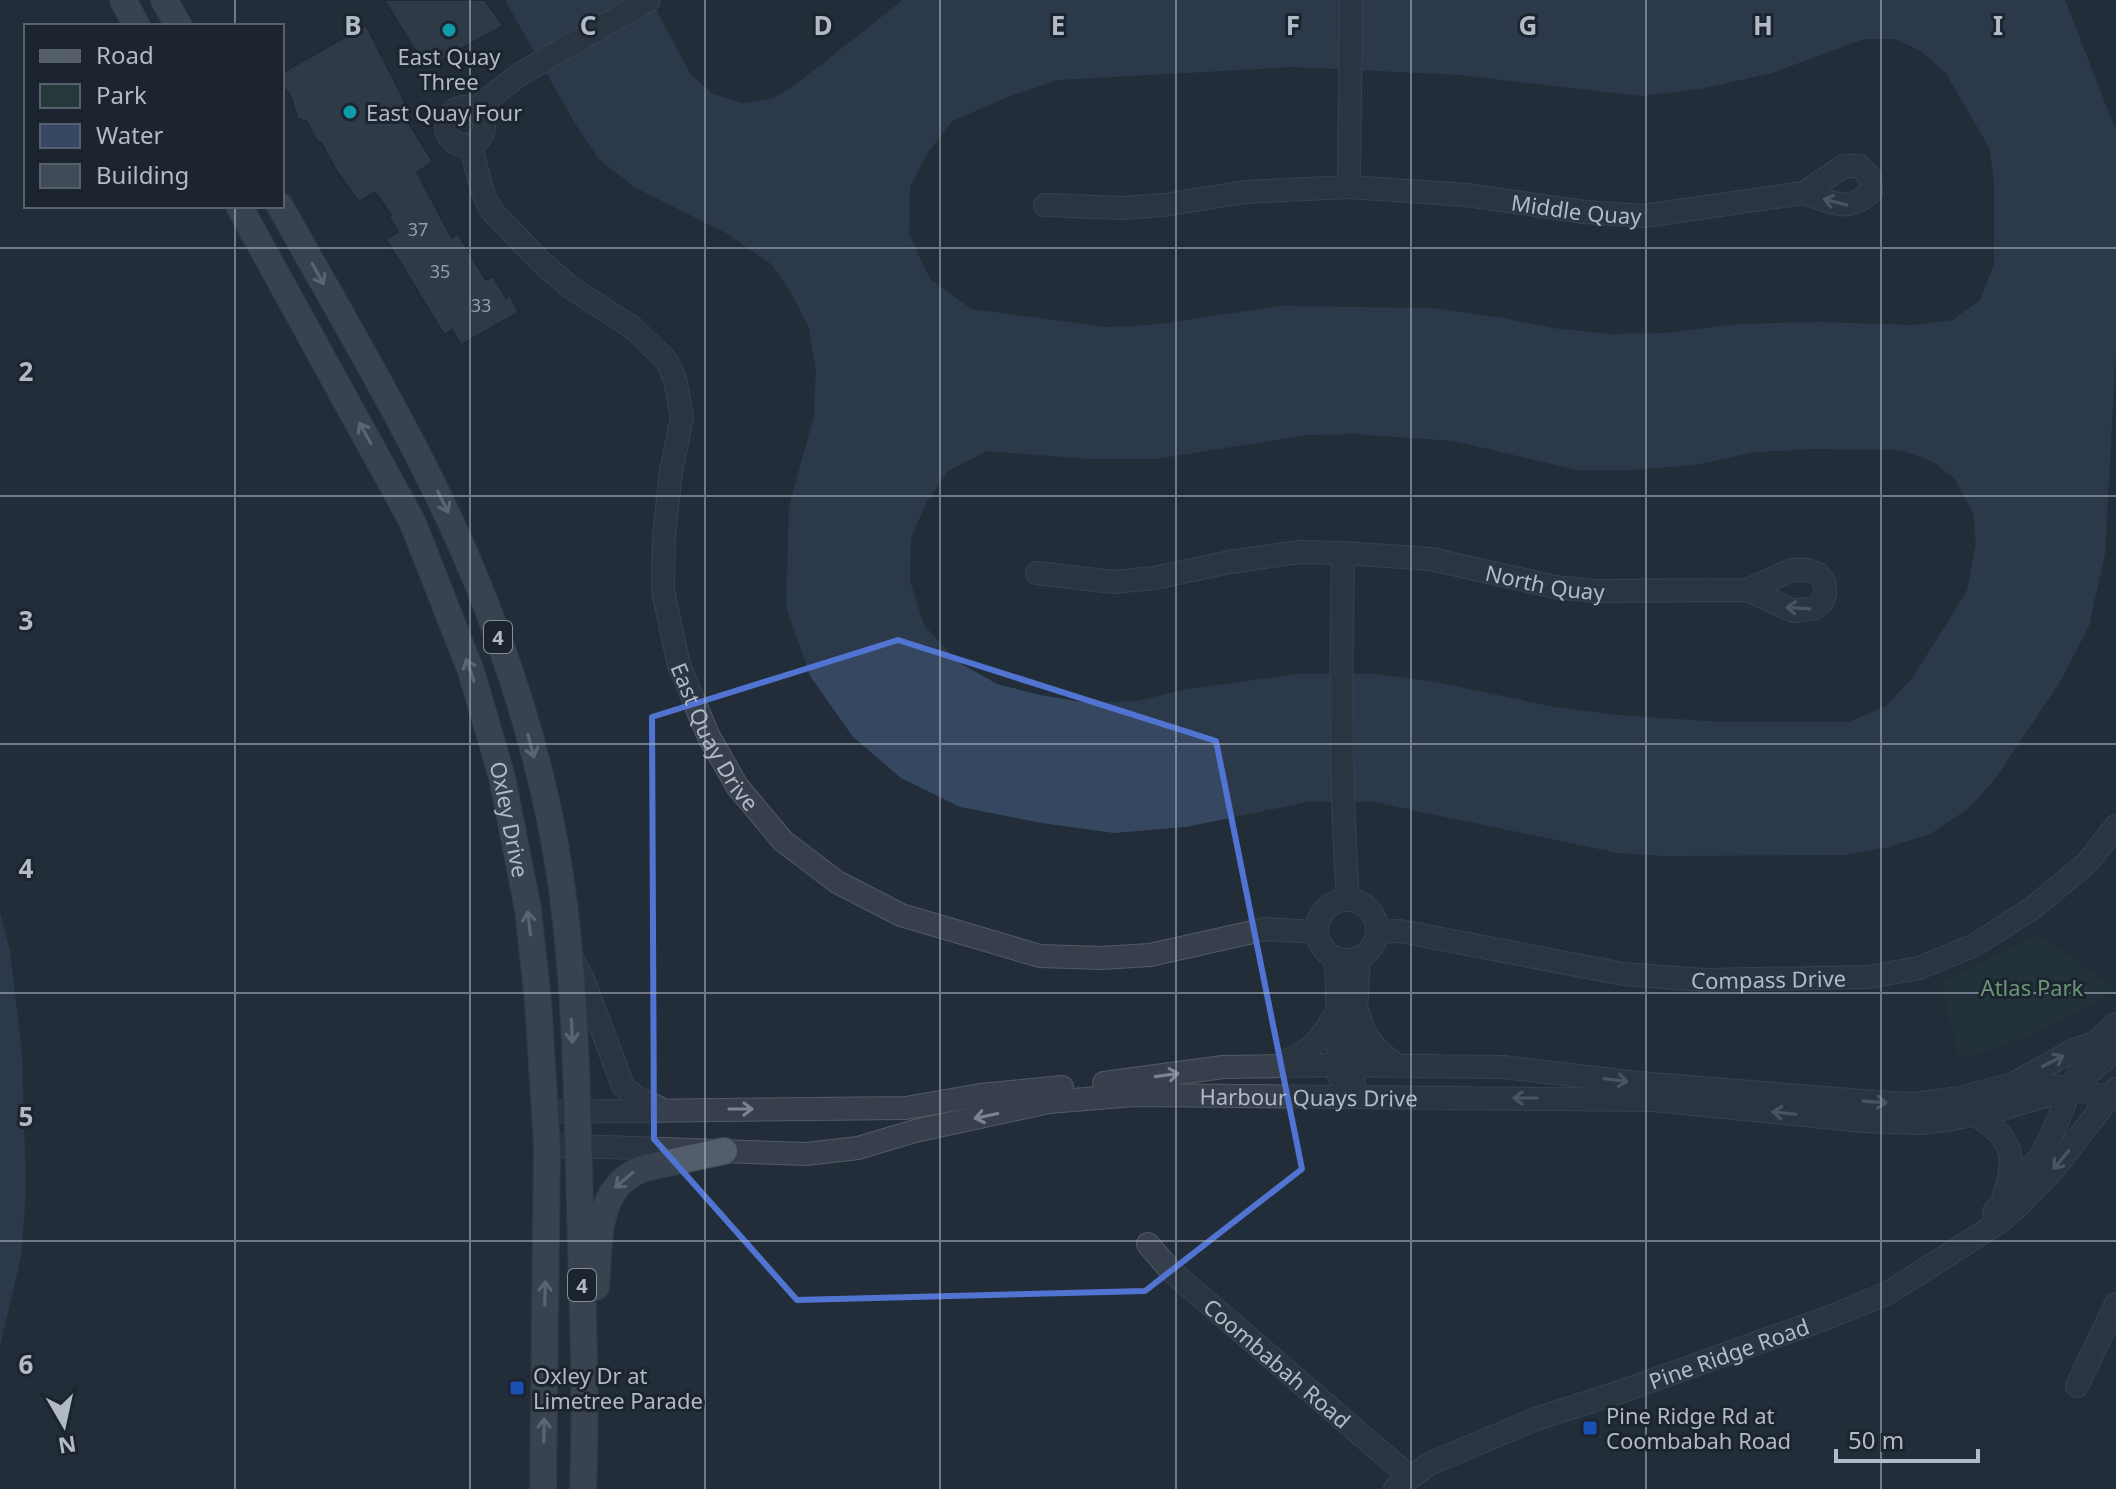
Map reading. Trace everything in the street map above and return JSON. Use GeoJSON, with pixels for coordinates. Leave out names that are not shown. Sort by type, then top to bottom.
{"type":"FeatureCollection","features":[{"type":"Feature","properties":{"kind":"main road"},"geometry":{"type":"LineString","coordinates":[[123,0],[136,24]]}},
{"type":"Feature","properties":{"kind":"main road"},"geometry":{"type":"LineString","coordinates":[[164,0],[178,24]]}},
{"type":"Feature","properties":{"kind":"main road","name":"Oxley Drive"},"geometry":{"type":"LineString","coordinates":[[240,208],[412,521],[471,671],[502,777],[528,909],[537,990],[547,1145],[543,1489]]}},
{"type":"Feature","properties":{"kind":"main road","name":"Oxley Drive"},"geometry":{"type":"LineString","coordinates":[[281,208],[428,471],[453,522],[516,692],[543,794],[560,874],[568,951],[577,1111],[586,1424],[583,1489]]}},
{"type":"Feature","properties":{"kind":"main road"},"geometry":{"type":"LineString","coordinates":[[586,1424],[602,1218],[610,1195],[624,1178],[635,1171],[724,1151]]}},
{"type":"Feature","properties":{"kind":"street"},"geometry":{"type":"LineString","coordinates":[[474,110],[520,74],[649,0]]}},
{"type":"Feature","properties":{"kind":"street"},"geometry":{"type":"LineString","coordinates":[[1349,187],[1351,0]]}},
{"type":"Feature","properties":{"kind":"street"},"geometry":{"type":"LineString","coordinates":[[457,109],[474,110],[482,118],[484,128],[479,138],[463,145],[448,135],[447,124],[457,109]]}},
{"type":"Feature","properties":{"kind":"street","name":"East Quay Drive"},"geometry":{"type":"LineString","coordinates":[[470,144],[483,193],[491,210],[550,271],[642,337],[666,360],[675,379],[682,417],[669,487],[663,591],[679,665],[708,735],[737,786],[783,841],[837,882],[901,915],[1040,956],[1101,958],[1150,955],[1266,929],[1316,932]]}},
{"type":"Feature","properties":{"kind":"street","name":"Middle Quay"},"geometry":{"type":"LineString","coordinates":[[1045,205],[1122,208],[1164,205],[1245,192],[1349,187],[1467,195],[1584,212],[1644,216],[1804,193]]}},
{"type":"Feature","properties":{"kind":"street","name":"North Quay"},"geometry":{"type":"LineString","coordinates":[[1037,573],[1113,582],[1154,578],[1299,552],[1343,553],[1431,559],[1555,587],[1595,591],[1747,590]]}},
{"type":"Feature","properties":{"kind":"street"},"geometry":{"type":"LineString","coordinates":[[1343,553],[1343,825],[1348,899]]}},
{"type":"Feature","properties":{"kind":"street","name":"Compass Drive"},"geometry":{"type":"LineString","coordinates":[[1377,932],[1400,931],[1623,974],[1704,980],[1869,977],[1919,968],[1975,945],[2034,907],[2087,863],[2116,826]]}},
{"type":"Feature","properties":{"kind":"street"},"geometry":{"type":"LineString","coordinates":[[1348,899],[1360,902],[1376,920],[1377,932],[1372,947],[1359,957],[1348,960],[1324,951],[1316,932],[1322,912],[1338,901],[1348,899]]}},
{"type":"Feature","properties":{"kind":"street"},"geometry":{"type":"LineString","coordinates":[[568,951],[583,979],[623,1086],[637,1098],[663,1109]]}},
{"type":"Feature","properties":{"kind":"street"},"geometry":{"type":"LineString","coordinates":[[1347,1098],[1347,1006],[1359,957]]}},
{"type":"Feature","properties":{"kind":"street"},"geometry":{"type":"LineString","coordinates":[[1336,958],[1347,1006],[1360,1022],[1366,1036],[1399,1066]]}},
{"type":"Feature","properties":{"kind":"street"},"geometry":{"type":"LineString","coordinates":[[1268,1066],[1313,1048],[1347,1006]]}},
{"type":"Feature","properties":{"kind":"street","name":"Pine Ridge Road"},"geometry":{"type":"LineString","coordinates":[[1970,1241],[2041,1156],[2071,1088],[2105,1046],[2116,1024]]}},
{"type":"Feature","properties":{"kind":"street"},"geometry":{"type":"LineString","coordinates":[[2013,1084],[2074,1050],[2105,1046]]}},
{"type":"Feature","properties":{"kind":"street","name":"Harbour Quays Drive"},"geometry":{"type":"LineString","coordinates":[[545,1112],[906,1108],[980,1095],[1127,1081],[1223,1067],[1268,1066],[1503,1067],[1654,1084],[1914,1104],[1960,1098],[2013,1084],[2071,1088]]}},
{"type":"Feature","properties":{"kind":"street"},"geometry":{"type":"LineString","coordinates":[[2071,1088],[2114,1096]]}},
{"type":"Feature","properties":{"kind":"street","name":"Harbour Quays Drive"},"geometry":{"type":"LineString","coordinates":[[547,1145],[806,1154],[858,1148],[915,1131],[1049,1102],[1134,1095],[1653,1100],[1891,1123],[1975,1115],[2071,1088]]}},
{"type":"Feature","properties":{"kind":"street","name":"Pine Ridge Road"},"geometry":{"type":"LineString","coordinates":[[1402,1483],[1455,1452],[1536,1419],[1620,1392],[1864,1303],[1922,1273],[1998,1223],[2034,1191],[2114,1096]]}},
{"type":"Feature","properties":{"kind":"street"},"geometry":{"type":"LineString","coordinates":[[1975,1115],[2001,1134],[2010,1152],[2010,1177],[2000,1204]]}},
{"type":"Feature","properties":{"kind":"street","name":"Coombabah Road"},"geometry":{"type":"LineString","coordinates":[[1148,1244],[1171,1271],[1402,1483]]}},
{"type":"Feature","properties":{"kind":"street"},"geometry":{"type":"LineString","coordinates":[[2077,1386],[2116,1304]]}},
{"type":"Feature","properties":{"kind":"highlighted area"},"geometry":{"type":"Polygon","coordinates":[[[898,640],[1216,741],[1302,1169],[1145,1291],[797,1300],[654,1139],[652,717],[898,640]]]}},
{"type":"Feature","properties":{"kind":"green space","name":"Atlas Park"},"geometry":{"type":"Polygon","coordinates":[[[2038,934],[2114,989],[2040,1030],[1959,1059],[1942,981],[2038,934]]]}},
{"type":"Feature","properties":{"kind":"water"},"geometry":{"type":"Polygon","coordinates":[[[505,0],[651,0],[691,75],[713,94],[743,103],[774,98],[795,85],[903,0],[2065,0],[2116,131],[2116,351],[2105,554],[2089,626],[2060,682],[1995,779],[1969,808],[1930,834],[1888,847],[1845,855],[1664,856],[1618,853],[1374,802],[1307,802],[1186,827],[1114,833],[960,807],[901,778],[853,737],[810,676],[786,606],[789,506],[814,416],[816,370],[809,328],[792,294],[771,264],[726,233],[634,187],[599,159],[574,122],[505,0]],[[1864,39],[1772,73],[1701,89],[1641,96],[1460,75],[1294,67],[1058,80],[952,121],[928,152],[910,187],[909,234],[930,279],[971,309],[1105,327],[1152,325],[1281,306],[1431,308],[1609,334],[1664,333],[1739,324],[1820,322],[1914,325],[1953,320],[1980,300],[1994,264],[1994,179],[1989,147],[1945,72],[1921,51],[1895,39],[1864,39]],[[1354,434],[1307,435],[1156,459],[1089,459],[987,451],[948,471],[927,501],[911,537],[910,581],[924,625],[958,662],[997,684],[1088,703],[1138,701],[1182,690],[1298,674],[1375,674],[1436,682],[1554,707],[1618,715],[1721,722],[1849,722],[1886,706],[1913,677],[1967,591],[1976,544],[1973,513],[1955,479],[1932,461],[1900,450],[1756,452],[1695,465],[1577,470],[1454,441],[1354,434]]]}},
{"type":"Feature","properties":{"kind":"water"},"geometry":{"type":"Polygon","coordinates":[[[0,912],[10,951],[22,1053],[26,1191],[21,1257],[0,1346],[0,912]]]}},
{"type":"Feature","properties":{"kind":"building","name":"East Quay Three"},"geometry":{"type":"Polygon","coordinates":[[[384,0],[485,0],[503,26],[426,68],[384,0]]]}},
{"type":"Feature","properties":{"kind":"building"},"geometry":{"type":"Polygon","coordinates":[[[366,25],[409,110],[403,114],[433,162],[417,172],[452,238],[458,234],[486,280],[493,276],[506,298],[510,295],[519,312],[461,345],[452,330],[444,335],[386,239],[398,232],[389,217],[391,215],[375,192],[359,202],[307,122],[298,119],[290,95],[284,88],[284,72],[366,25]]]}},
{"type":"Feature","properties":{"kind":"place","name":"East Quay Three"},"geometry":{"type":"Point","coordinates":[449,30]}},
{"type":"Feature","properties":{"kind":"place","name":"East Quay Four"},"geometry":{"type":"Point","coordinates":[350,112]}},
{"type":"Feature","properties":{"kind":"place","name":"Oxley Dr at Limetree Parade"},"geometry":{"type":"Point","coordinates":[517,1388]}},
{"type":"Feature","properties":{"kind":"place","name":"Pine Ridge Rd at Coombabah Road"},"geometry":{"type":"Point","coordinates":[1590,1428]}}]}
